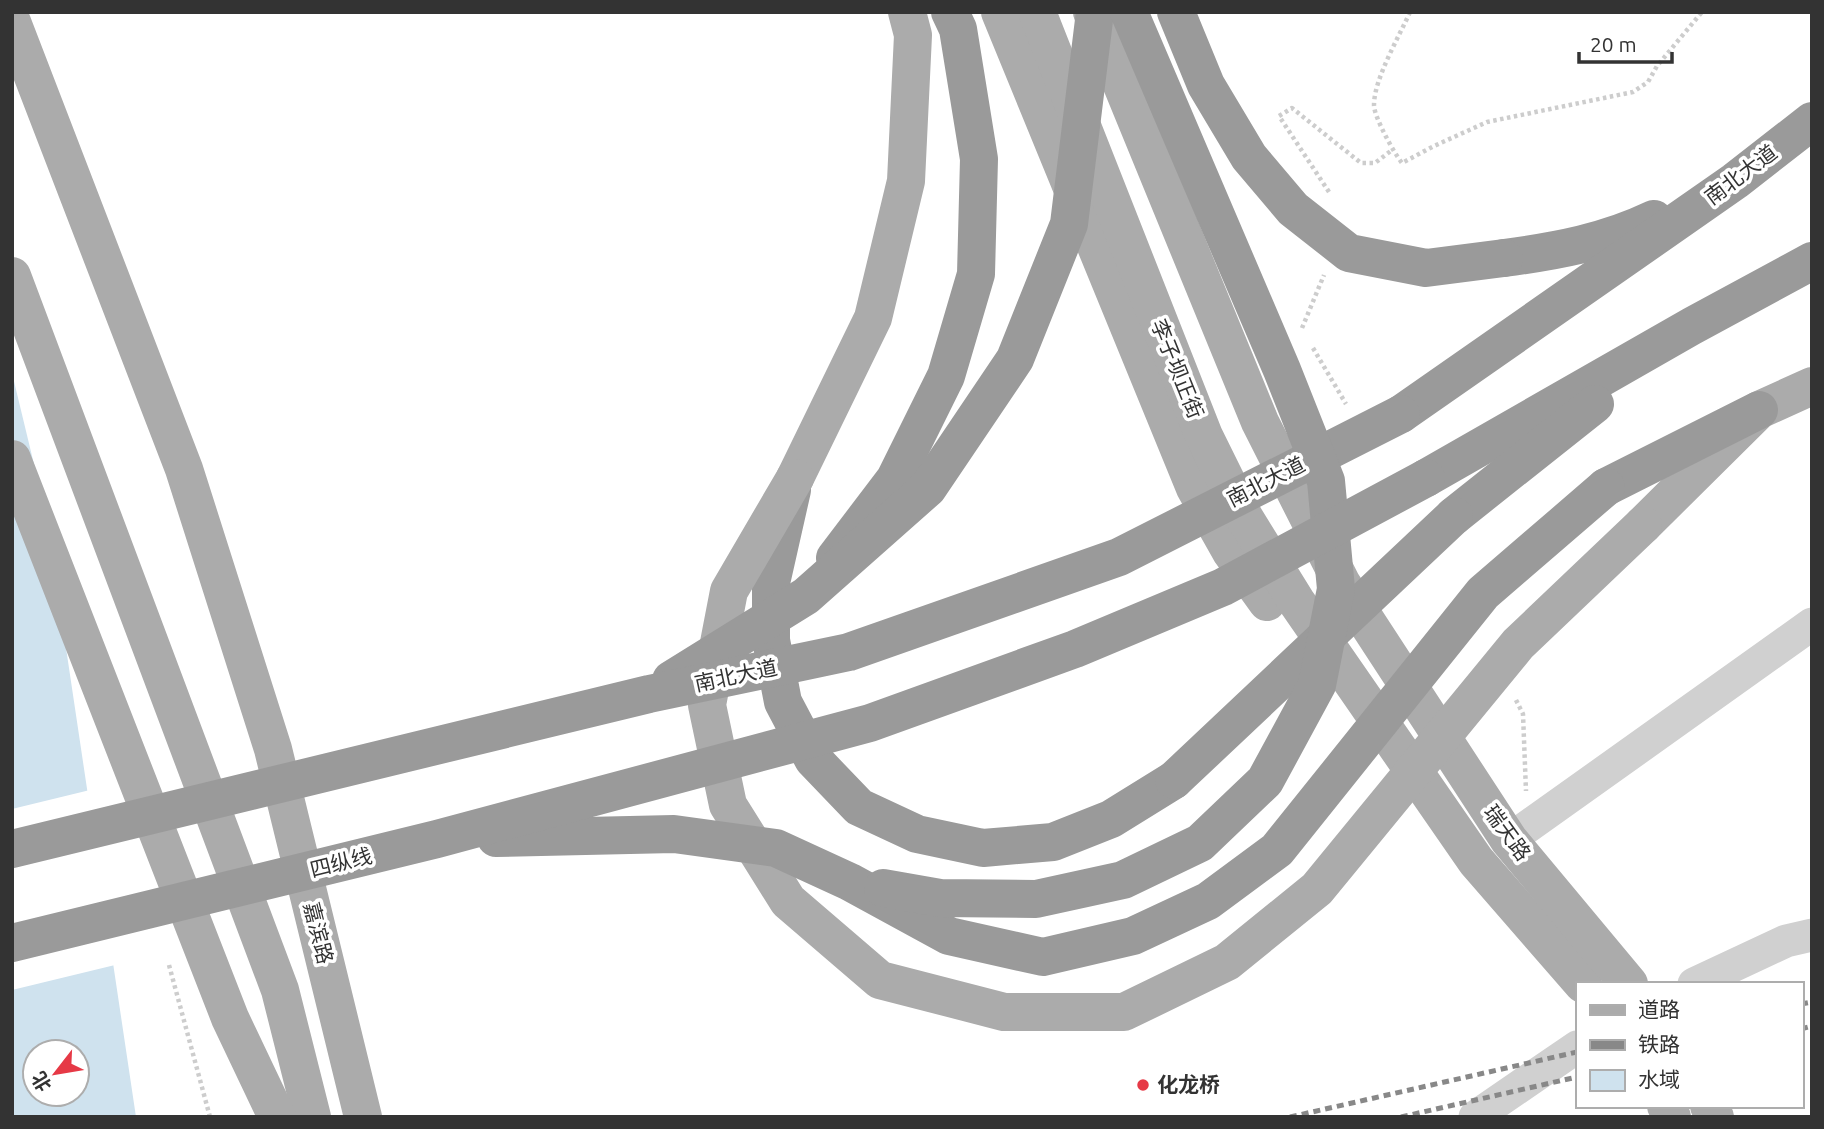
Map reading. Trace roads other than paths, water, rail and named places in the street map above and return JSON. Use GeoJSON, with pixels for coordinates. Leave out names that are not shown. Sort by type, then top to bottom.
{"type":"FeatureCollection","features":[{"type":"Feature","properties":{"kind":"highway"},"geometry":{"type":"LineString","coordinates":[[806,596],[895,479],[946,376],[976,274],[979,159],[958,29],[950,12]]}},
{"type":"Feature","properties":{"kind":"highway"},"geometry":{"type":"LineString","coordinates":[[12,849],[649,694],[806,596],[928,488],[1015,359],[1069,224],[1094,12]]}},
{"type":"Feature","properties":{"kind":"highway"},"geometry":{"type":"LineString","coordinates":[[850,882],[940,898],[1036,899],[1123,880],[1200,843],[1265,781],[1317,685],[1336,589],[1326,481],[1282,370],[1129,12]]}},
{"type":"Feature","properties":{"kind":"highway"},"geometry":{"type":"LineString","coordinates":[[1175,12],[1206,85],[1249,157],[1293,209],[1349,253],[1426,268],[1562,250],[1623,234],[1735,181]]}},
{"type":"Feature","properties":{"kind":"highway","name":"南北大道"},"geometry":{"type":"LineString","coordinates":[[649,694],[849,652],[1119,557],[1401,414],[1735,181],[1812,121]]}},
{"type":"Feature","properties":{"kind":"highway"},"geometry":{"type":"LineString","coordinates":[[795,478],[771,583],[771,640],[783,702],[813,759],[859,807],[917,834],[983,848],[1053,842],[1111,819],[1174,780],[1454,516],[1692,326],[1812,261]]}},
{"type":"Feature","properties":{"kind":"highway","name":"四纵线"},"geometry":{"type":"LineString","coordinates":[[12,943],[437,839],[870,723],[1075,649],[1223,587],[1426,478],[1692,326]]}},
{"type":"Feature","properties":{"kind":"highway"},"geometry":{"type":"LineString","coordinates":[[437,839],[674,834],[776,848],[850,882],[949,936],[1043,957],[1133,936],[1208,901],[1277,850],[1483,593],[1606,487],[1759,410]]}},
{"type":"Feature","properties":{"kind":"main road"},"geometry":{"type":"LineString","coordinates":[[907,12],[913,35],[906,181],[873,318],[795,478],[729,591],[707,705],[728,805],[788,901],[880,980],[1004,1012],[1124,1012],[1227,962],[1317,889],[1518,644],[1643,526],[1759,410],[1812,386]]}},
{"type":"Feature","properties":{"kind":"main road"},"geometry":{"type":"LineString","coordinates":[[1000,12],[1195,488],[1231,552],[1276,616],[1364,701]]}},
{"type":"Feature","properties":{"kind":"main road","name":"李子坝正街"},"geometry":{"type":"LineString","coordinates":[[1037,12],[1204,436],[1244,517],[1296,601],[1364,701]]}},
{"type":"Feature","properties":{"kind":"main road","name":"瑞天路"},"geometry":{"type":"LineString","coordinates":[[1094,12],[1260,422],[1342,584],[1509,840],[1627,982]]}},
{"type":"Feature","properties":{"kind":"main road"},"geometry":{"type":"LineString","coordinates":[[12,22],[184,469],[273,749]]}},
{"type":"Feature","properties":{"kind":"main road"},"geometry":{"type":"LineString","coordinates":[[12,94],[273,749]]}},
{"type":"Feature","properties":{"kind":"main road"},"geometry":{"type":"LineString","coordinates":[[12,276],[280,990],[312,1117]]}},
{"type":"Feature","properties":{"kind":"main road"},"geometry":{"type":"LineString","coordinates":[[12,459],[230,1018],[277,1117]]}},
{"type":"Feature","properties":{"kind":"main road","name":"瑞天路"},"geometry":{"type":"LineString","coordinates":[[1364,701],[1476,861],[1581,982]]}},
{"type":"Feature","properties":{"kind":"main road","name":"嘉滨路"},"geometry":{"type":"LineString","coordinates":[[273,749],[363,1117]]}},
{"type":"Feature","properties":{"kind":"street"},"geometry":{"type":"LineString","coordinates":[[1509,840],[1812,624]]}},
{"type":"Feature","properties":{"kind":"street"},"geometry":{"type":"LineString","coordinates":[[1698,982],[1787,942],[1812,935]]}},
{"type":"Feature","properties":{"kind":"street"},"geometry":{"type":"LineString","coordinates":[[1475,1117],[1576,1048]]}},
{"type":"Feature","properties":{"kind":"water"},"geometry":{"type":"Polygon","coordinates":[[[12,373],[46,514],[136,1117],[12,1117],[12,373]]]}},
{"type":"Feature","properties":{"kind":"railway"},"geometry":{"type":"LineString","coordinates":[[1803,1004],[1812,1002]]}},
{"type":"Feature","properties":{"kind":"railway"},"geometry":{"type":"LineString","coordinates":[[1803,1028],[1812,1026]]}},
{"type":"Feature","properties":{"kind":"railway"},"geometry":{"type":"LineString","coordinates":[[1290,1117],[1576,1052]]}},
{"type":"Feature","properties":{"kind":"railway"},"geometry":{"type":"LineString","coordinates":[[1401,1117],[1576,1077]]}},
{"type":"Feature","properties":{"kind":"place","name":"化龙桥"},"geometry":{"type":"Point","coordinates":[1143,1085]}}]}
